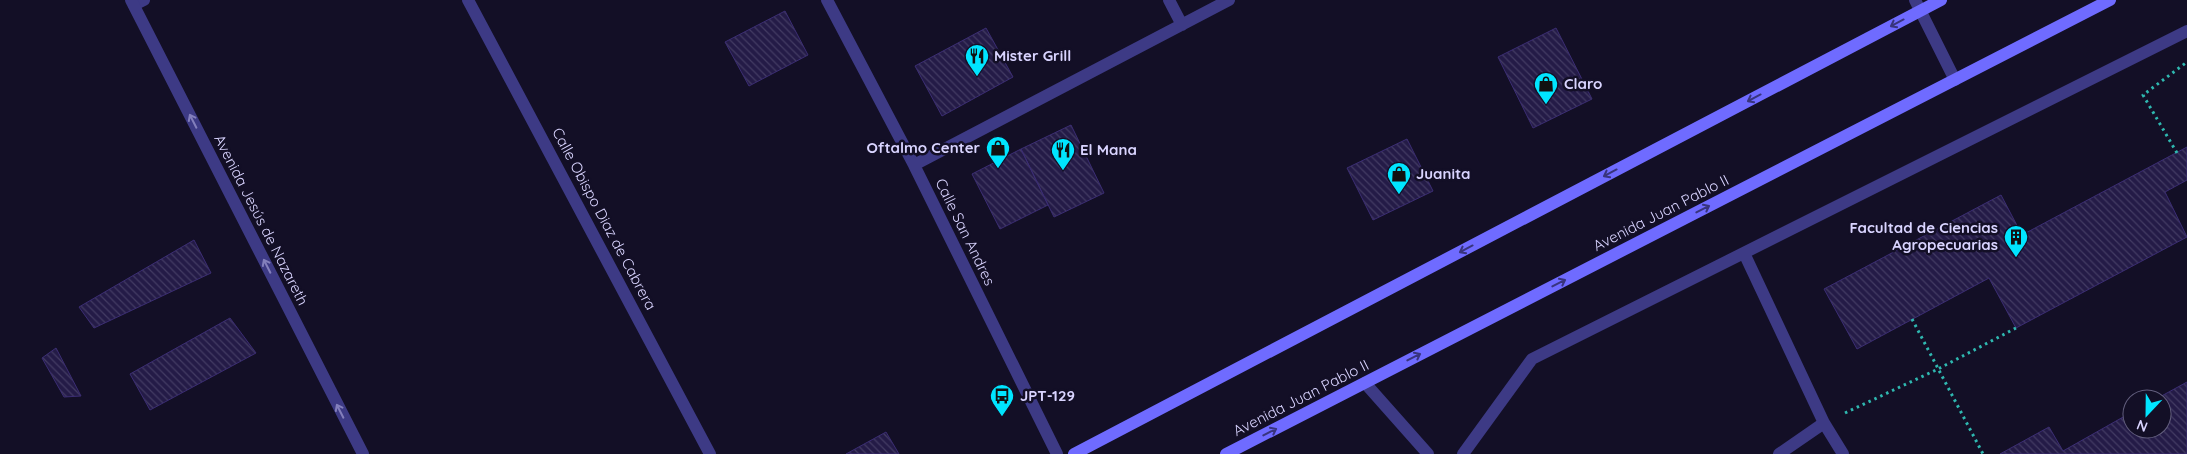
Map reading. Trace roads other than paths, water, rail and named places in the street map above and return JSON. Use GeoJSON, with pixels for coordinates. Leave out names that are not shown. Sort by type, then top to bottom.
{"type":"FeatureCollection","features":[{"type":"Feature","properties":{"kind":"main road"},"geometry":{"type":"LineString","coordinates":[[1074,454],[1917,5],[1941,0]]}},
{"type":"Feature","properties":{"kind":"main road","name":"Avenida Juan Pablo II"},"geometry":{"type":"LineString","coordinates":[[1226,454],[2110,0]]}},
{"type":"Feature","properties":{"kind":"street","name":"Calle Obispo Diaz de Cabrera"},"geometry":{"type":"LineString","coordinates":[[468,0],[710,454]]}},
{"type":"Feature","properties":{"kind":"street","name":"Calle San Andres"},"geometry":{"type":"LineString","coordinates":[[827,0],[914,165],[1057,454]]}},
{"type":"Feature","properties":{"kind":"street"},"geometry":{"type":"LineString","coordinates":[[1169,0],[1182,25]]}},
{"type":"Feature","properties":{"kind":"street"},"geometry":{"type":"LineString","coordinates":[[914,165],[1229,0]]}},
{"type":"Feature","properties":{"kind":"street","name":"Avenida Jesús de Nazareth"},"geometry":{"type":"LineString","coordinates":[[136,2],[363,454]]}},
{"type":"Feature","properties":{"kind":"street"},"geometry":{"type":"LineString","coordinates":[[1917,5],[1955,80]]}},
{"type":"Feature","properties":{"kind":"street"},"geometry":{"type":"LineString","coordinates":[[1463,454],[1532,359],[2187,31]]}},
{"type":"Feature","properties":{"kind":"street"},"geometry":{"type":"LineString","coordinates":[[1744,253],[1824,423],[1843,454]]}},
{"type":"Feature","properties":{"kind":"street"},"geometry":{"type":"LineString","coordinates":[[1365,383],[1428,454]]}},
{"type":"Feature","properties":{"kind":"street"},"geometry":{"type":"LineString","coordinates":[[1779,454],[1824,423]]}},
{"type":"Feature","properties":{"kind":"place","name":"Mister Grill"},"geometry":{"type":"Point","coordinates":[977,77]}},
{"type":"Feature","properties":{"kind":"place","name":"Claro"},"geometry":{"type":"Point","coordinates":[1546,105]}},
{"type":"Feature","properties":{"kind":"place","name":"Oftalmo Center"},"geometry":{"type":"Point","coordinates":[998,169]}},
{"type":"Feature","properties":{"kind":"place","name":"El Mana"},"geometry":{"type":"Point","coordinates":[1063,171]}},
{"type":"Feature","properties":{"kind":"place","name":"Juanita"},"geometry":{"type":"Point","coordinates":[1399,195]}},
{"type":"Feature","properties":{"kind":"place","name":"Facultad de Ciencias Agropecuarias"},"geometry":{"type":"Point","coordinates":[2016,258]}},
{"type":"Feature","properties":{"kind":"place","name":"JPT-129"},"geometry":{"type":"Point","coordinates":[1002,417]}}]}
